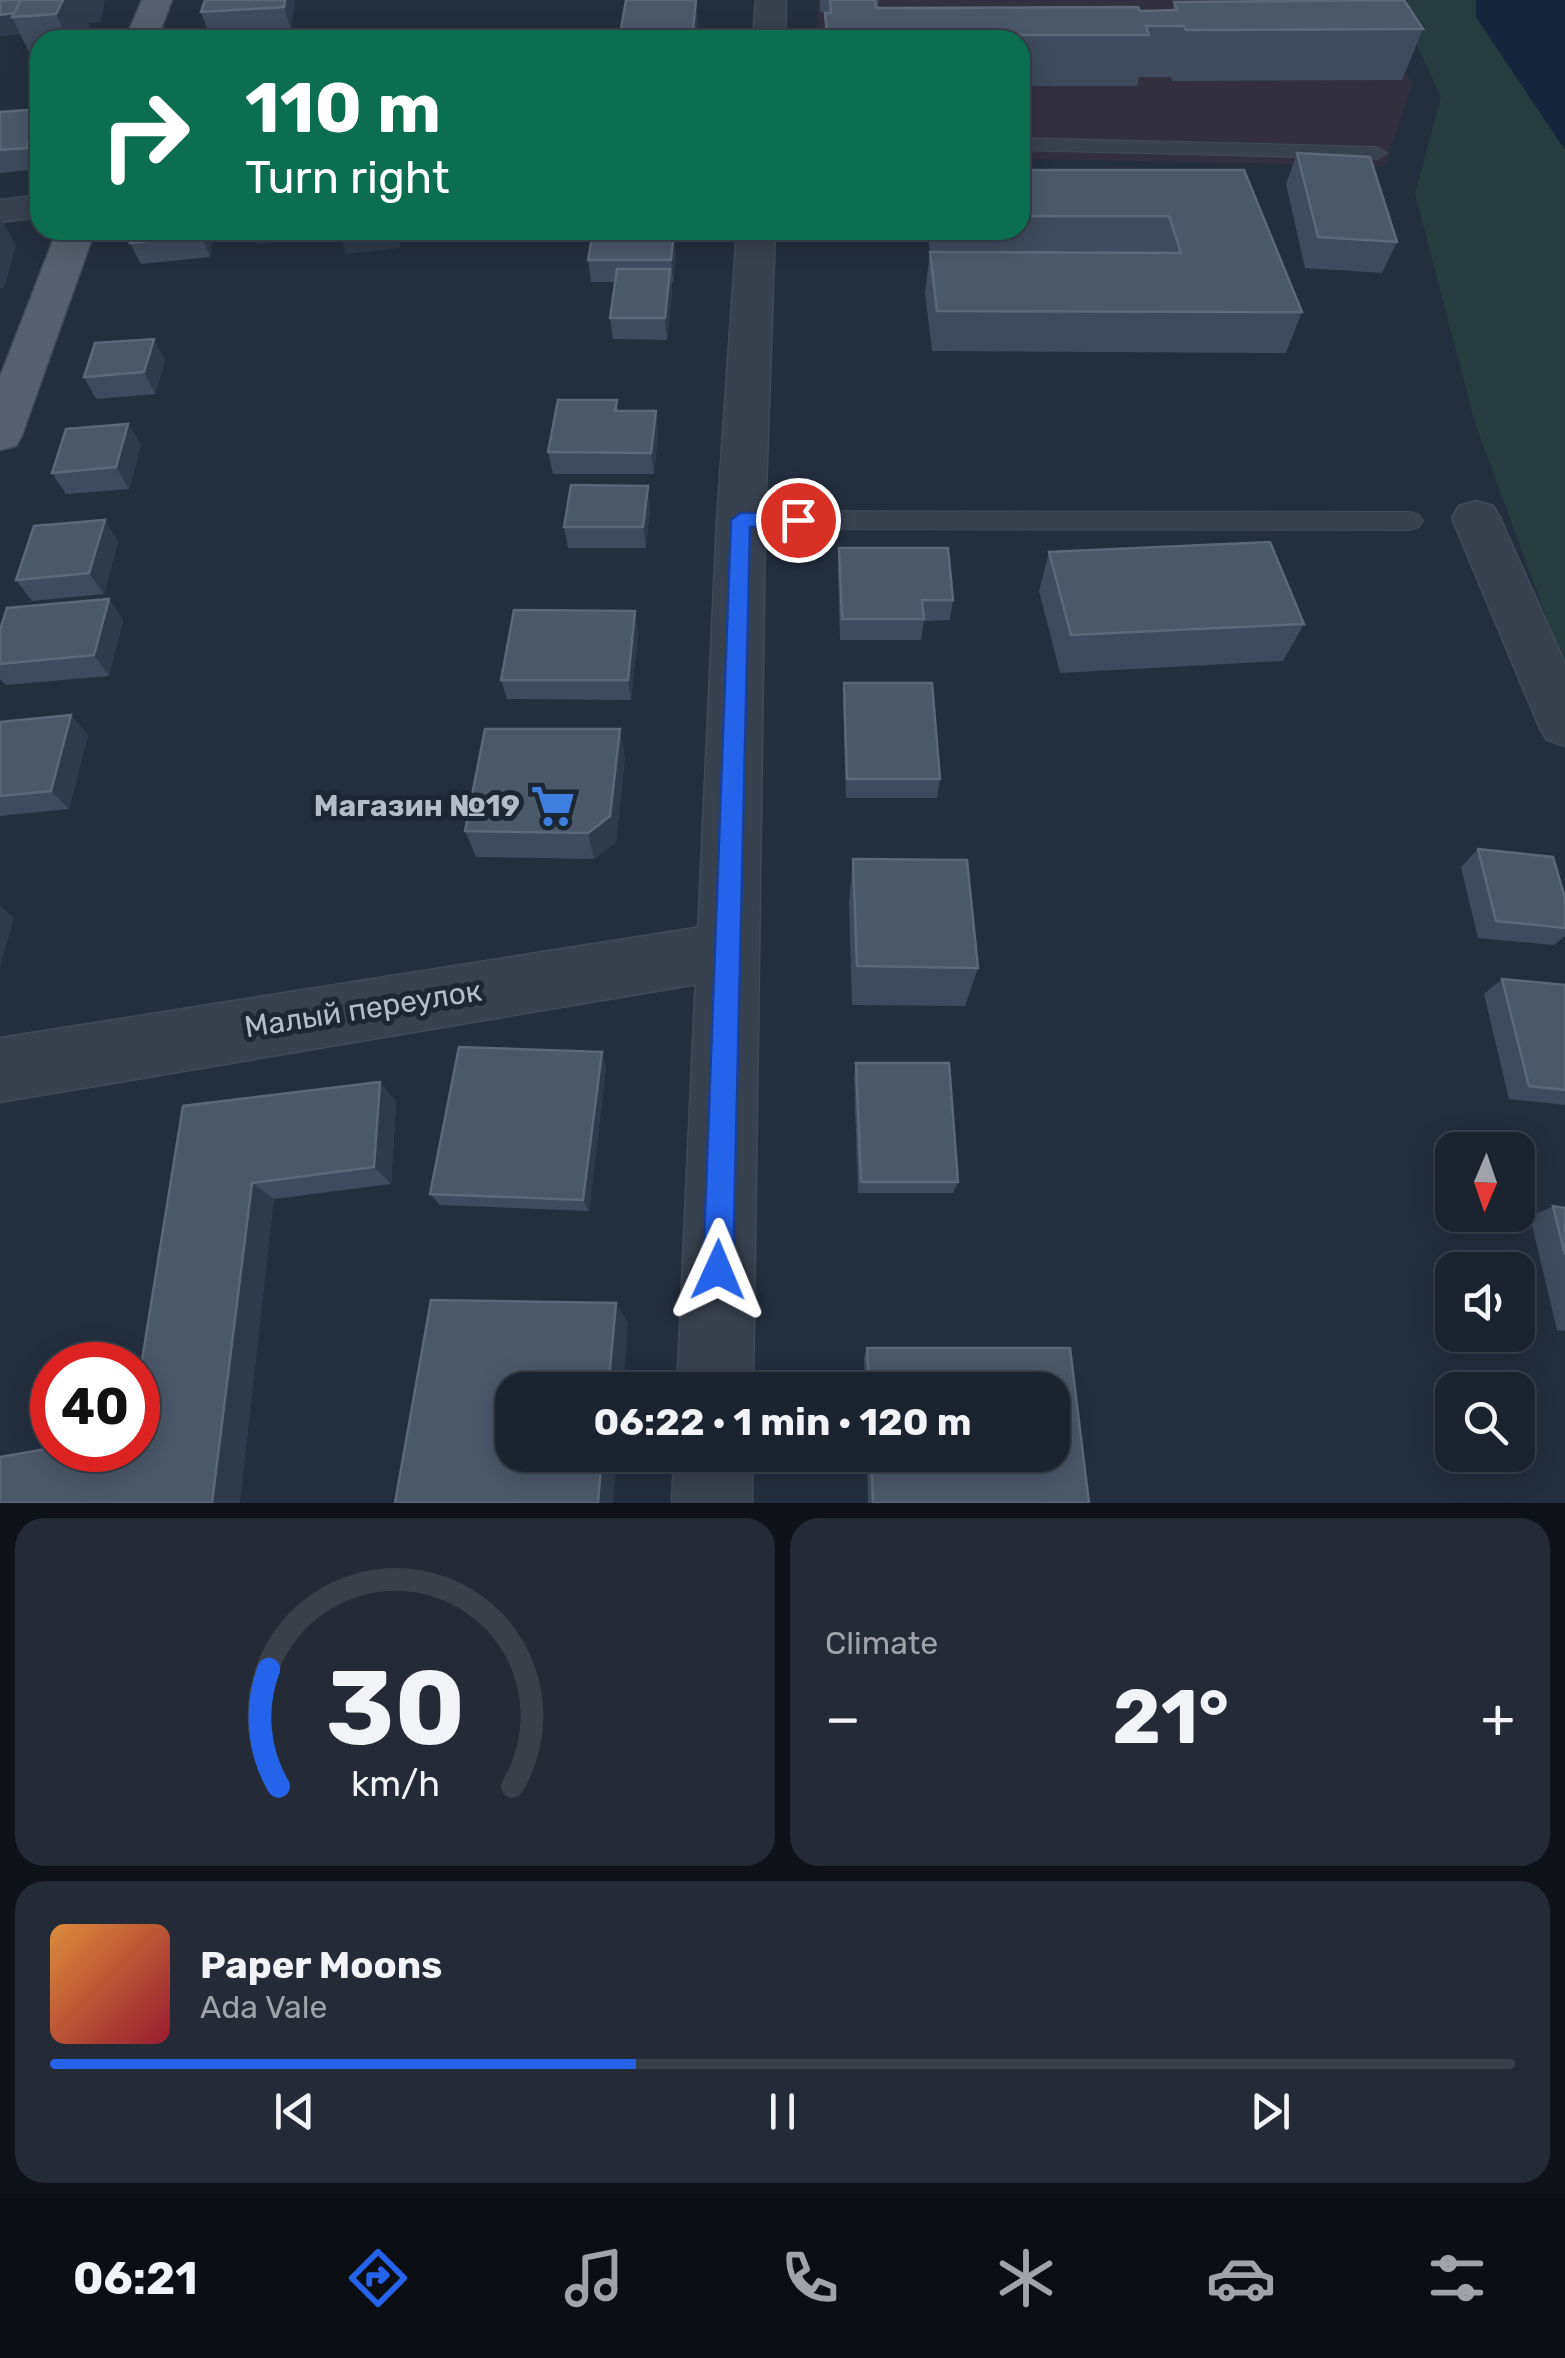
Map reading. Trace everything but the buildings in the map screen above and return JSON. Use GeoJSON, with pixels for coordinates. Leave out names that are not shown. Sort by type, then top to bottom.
{"type":"FeatureCollection","features":[{"type":"Feature","properties":{"kind":"main road"},"geometry":{"type":"LineString","coordinates":[[146,30],[157,0]]}},
{"type":"Feature","properties":{"kind":"main road"},"geometry":{"type":"LineString","coordinates":[[0,435],[72,240]]}},
{"type":"Feature","properties":{"kind":"street"},"geometry":{"type":"LineString","coordinates":[[770,30],[771,0]]}},
{"type":"Feature","properties":{"kind":"street"},"geometry":{"type":"LineString","coordinates":[[0,211],[30,207]]}},
{"type":"Feature","properties":{"kind":"street"},"geometry":{"type":"LineString","coordinates":[[715,1372],[740,520],[755,240]]}},
{"type":"Feature","properties":{"kind":"street"},"geometry":{"type":"LineString","coordinates":[[1476,518],[1565,724]]}},
{"type":"Feature","properties":{"kind":"street","name":"Малый переулок"},"geometry":{"type":"LineString","coordinates":[[0,1070],[727,952]]}},
{"type":"Feature","properties":{"kind":"street"},"geometry":{"type":"LineString","coordinates":[[712,1503],[713,1472]]}},
{"type":"Feature","properties":{"kind":"lane"},"geometry":{"type":"LineString","coordinates":[[1030,144],[1377,152]]}},
{"type":"Feature","properties":{"kind":"lane"},"geometry":{"type":"LineString","coordinates":[[740,520],[1410,521]]}},
{"type":"Feature","properties":{"kind":"shaded area"},"geometry":{"type":"Polygon","coordinates":[[[818,0],[1367,0],[1412,84],[1385,166],[1030,159],[1030,30],[818,30],[818,0]]]}},
{"type":"Feature","properties":{"kind":"green space"},"geometry":{"type":"Polygon","coordinates":[[[1402,0],[1476,0],[1476,17],[1565,150],[1565,668],[1475,423],[1415,194],[1441,97],[1402,13],[1402,0]]]}},
{"type":"Feature","properties":{"kind":"water"},"geometry":{"type":"Polygon","coordinates":[[[1476,0],[1565,0],[1565,150],[1476,17],[1476,0]]]}},
{"type":"Feature","properties":{"kind":"place","name":"Магазин №19"},"geometry":{"type":"Point","coordinates":[553,806]}},
{"type":"Feature","properties":{"kind":"route"},"geometry":{"type":"LineString","coordinates":[[718,1270],[740,520],[798,520]]}}]}
